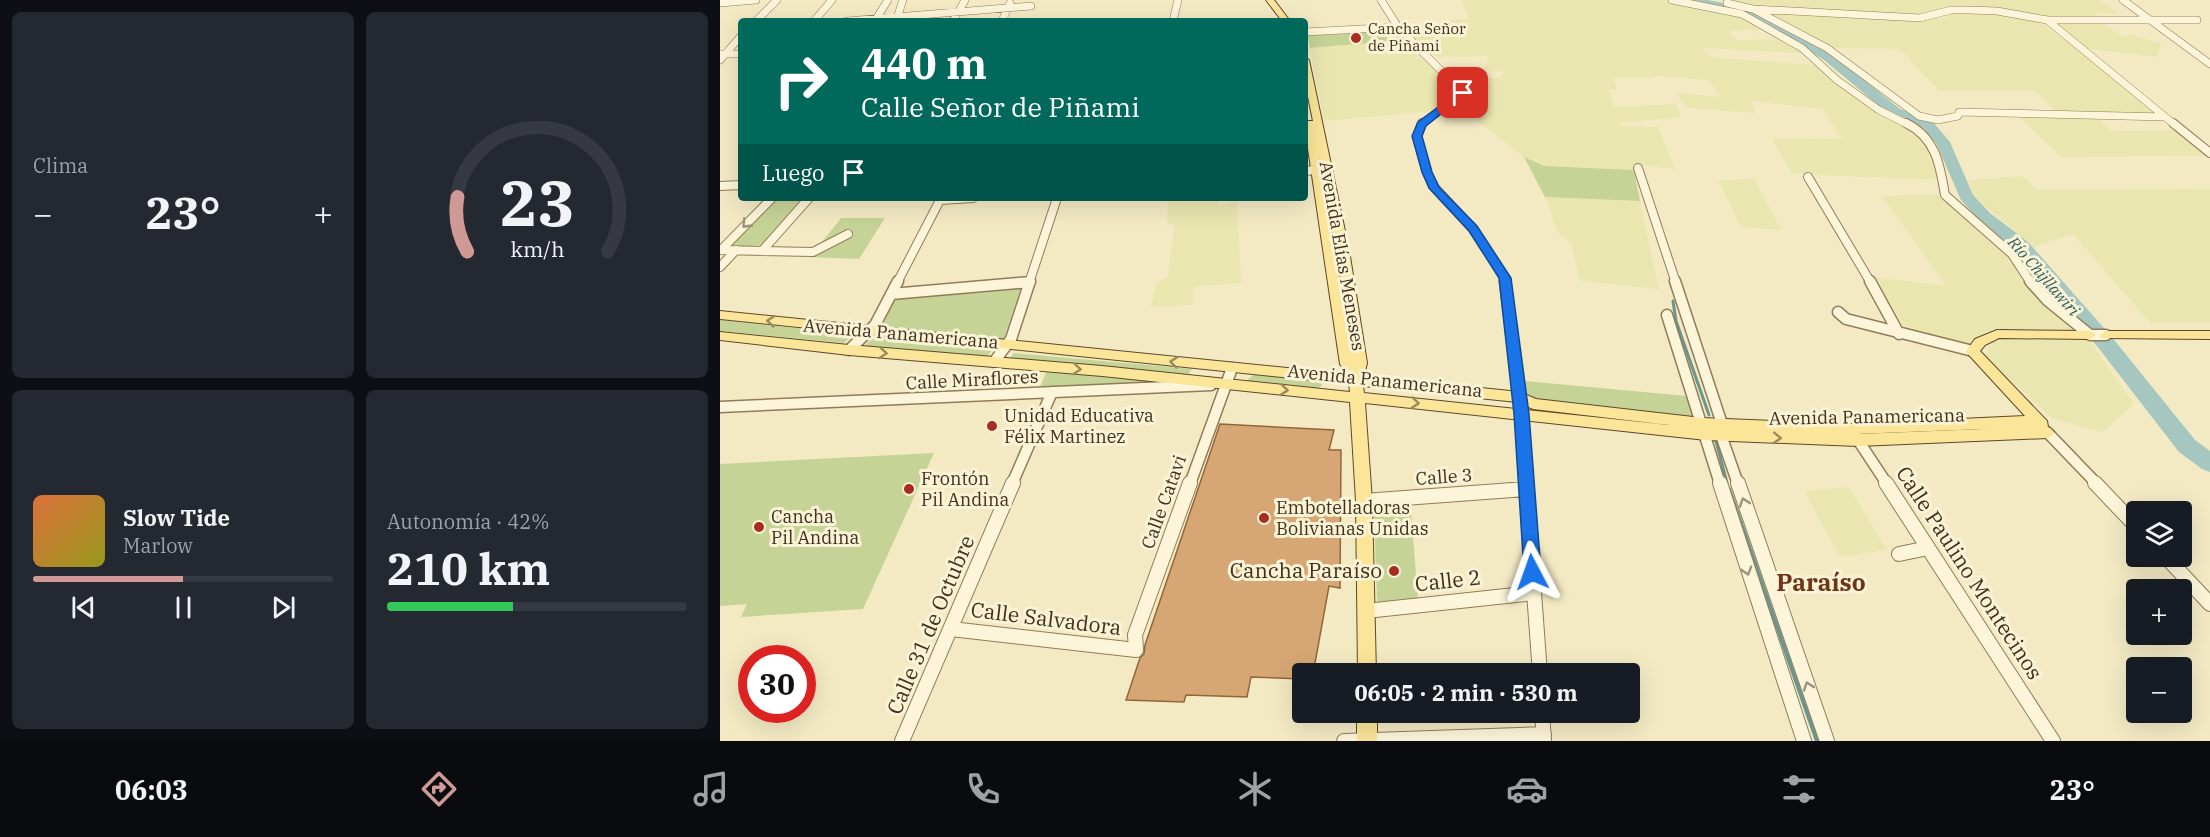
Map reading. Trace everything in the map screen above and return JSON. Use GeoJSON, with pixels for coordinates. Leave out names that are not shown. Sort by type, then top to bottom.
{"type":"FeatureCollection","features":[{"type":"Feature","properties":{"kind":"main road"},"geometry":{"type":"LineString","coordinates":[[1270,0],[1284,18]]}},
{"type":"Feature","properties":{"kind":"main road","name":"Avenida Elías Meneses"},"geometry":{"type":"LineString","coordinates":[[1308,103],[1347,364],[1356,389],[1364,501],[1367,663]]}},
{"type":"Feature","properties":{"kind":"main road","name":"Avenida Panamericana"},"geometry":{"type":"LineString","coordinates":[[720,315],[1232,368],[1521,414],[1704,429],[1855,434],[2042,426]]}},
{"type":"Feature","properties":{"kind":"main road"},"geometry":{"type":"LineString","coordinates":[[2042,426],[1973,351],[1980,342],[1997,334],[2210,335]]}},
{"type":"Feature","properties":{"kind":"main road","name":"Avenida Panamericana"},"geometry":{"type":"LineString","coordinates":[[720,336],[1225,384],[1520,397],[1533,404],[1704,429]]}},
{"type":"Feature","properties":{"kind":"main road"},"geometry":{"type":"LineString","coordinates":[[1367,723],[1367,741]]}},
{"type":"Feature","properties":{"kind":"street"},"geometry":{"type":"LineString","coordinates":[[720,3],[756,0]]}},
{"type":"Feature","properties":{"kind":"street"},"geometry":{"type":"LineString","coordinates":[[759,18],[777,0]]}},
{"type":"Feature","properties":{"kind":"street"},"geometry":{"type":"LineString","coordinates":[[817,18],[832,0]]}},
{"type":"Feature","properties":{"kind":"street"},"geometry":{"type":"LineString","coordinates":[[877,18],[888,0]]}},
{"type":"Feature","properties":{"kind":"street"},"geometry":{"type":"LineString","coordinates":[[898,18],[903,0]]}},
{"type":"Feature","properties":{"kind":"street"},"geometry":{"type":"LineString","coordinates":[[955,18],[965,0]]}},
{"type":"Feature","properties":{"kind":"street"},"geometry":{"type":"LineString","coordinates":[[1003,18],[1011,0]]}},
{"type":"Feature","properties":{"kind":"street"},"geometry":{"type":"LineString","coordinates":[[1174,18],[1178,0]]}},
{"type":"Feature","properties":{"kind":"street"},"geometry":{"type":"LineString","coordinates":[[1381,0],[1398,27],[1463,93],[1421,124],[1417,136],[1427,172],[1435,188],[1473,229],[1505,278],[1520,397],[1538,663]]}},
{"type":"Feature","properties":{"kind":"street"},"geometry":{"type":"LineString","coordinates":[[1672,0],[1733,10],[1742,14],[1802,48],[1837,80],[1879,110],[1916,128],[1934,149],[1940,162],[1945,195],[1982,231],[2012,254],[2032,284],[2047,300],[2097,335]]}},
{"type":"Feature","properties":{"kind":"street"},"geometry":{"type":"LineString","coordinates":[[1700,0],[1753,9],[1920,18],[1951,10],[1969,10],[1997,11],[2047,20],[2197,20]]}},
{"type":"Feature","properties":{"kind":"street"},"geometry":{"type":"LineString","coordinates":[[2123,0],[2210,64]]}},
{"type":"Feature","properties":{"kind":"street"},"geometry":{"type":"LineString","coordinates":[[907,18],[1031,6]]}},
{"type":"Feature","properties":{"kind":"street"},"geometry":{"type":"LineString","coordinates":[[1753,9],[1827,48],[1919,116],[1929,119],[1952,119],[1958,116],[1959,112],[2165,117]]}},
{"type":"Feature","properties":{"kind":"street"},"geometry":{"type":"LineString","coordinates":[[2047,20],[2210,153]]}},
{"type":"Feature","properties":{"kind":"street"},"geometry":{"type":"LineString","coordinates":[[1308,32],[1398,27]]}},
{"type":"Feature","properties":{"kind":"street"},"geometry":{"type":"LineString","coordinates":[[721,56],[738,39]]}},
{"type":"Feature","properties":{"kind":"street"},"geometry":{"type":"LineString","coordinates":[[721,56],[738,54]]}},
{"type":"Feature","properties":{"kind":"street"},"geometry":{"type":"LineString","coordinates":[[1638,168],[1722,430],[1827,741]]}},
{"type":"Feature","properties":{"kind":"street"},"geometry":{"type":"LineString","coordinates":[[1808,177],[1851,246],[1899,334]]}},
{"type":"Feature","properties":{"kind":"street"},"geometry":{"type":"LineString","coordinates":[[720,186],[738,185]]}},
{"type":"Feature","properties":{"kind":"street"},"geometry":{"type":"LineString","coordinates":[[721,250],[769,201]]}},
{"type":"Feature","properties":{"kind":"street"},"geometry":{"type":"LineString","coordinates":[[762,251],[806,201]]}},
{"type":"Feature","properties":{"kind":"street"},"geometry":{"type":"LineString","coordinates":[[849,350],[875,325],[939,201]]}},
{"type":"Feature","properties":{"kind":"street"},"geometry":{"type":"LineString","coordinates":[[994,362],[1007,346],[1056,201]]}},
{"type":"Feature","properties":{"kind":"street"},"geometry":{"type":"LineString","coordinates":[[721,250],[813,252],[848,234]]}},
{"type":"Feature","properties":{"kind":"street"},"geometry":{"type":"LineString","coordinates":[[720,267],[736,250]]}},
{"type":"Feature","properties":{"kind":"street"},"geometry":{"type":"LineString","coordinates":[[891,294],[1030,282]]}},
{"type":"Feature","properties":{"kind":"street"},"geometry":{"type":"LineString","coordinates":[[1838,312],[1846,319],[1973,351]]}},
{"type":"Feature","properties":{"kind":"street"},"geometry":{"type":"LineString","coordinates":[[1667,315],[1763,622],[1804,741]]}},
{"type":"Feature","properties":{"kind":"street","name":"Calle Catavi"},"geometry":{"type":"LineString","coordinates":[[1136,650],[1135,635],[1232,368]]}},
{"type":"Feature","properties":{"kind":"street","name":"Calle Miraflores"},"geometry":{"type":"LineString","coordinates":[[720,407],[1225,384]]}},
{"type":"Feature","properties":{"kind":"street","name":"Calle 31 de Octubre"},"geometry":{"type":"LineString","coordinates":[[903,741],[1052,393]]}},
{"type":"Feature","properties":{"kind":"street"},"geometry":{"type":"LineString","coordinates":[[2042,426],[2126,515]]}},
{"type":"Feature","properties":{"kind":"street","name":"Calle Paulino Montecinos"},"geometry":{"type":"LineString","coordinates":[[1855,434],[2053,741]]}},
{"type":"Feature","properties":{"kind":"street","name":"Calle 3"},"geometry":{"type":"LineString","coordinates":[[1364,501],[1526,489]]}},
{"type":"Feature","properties":{"kind":"street"},"geometry":{"type":"LineString","coordinates":[[1899,554],[1928,548]]}},
{"type":"Feature","properties":{"kind":"street"},"geometry":{"type":"LineString","coordinates":[[2175,567],[2210,604]]}},
{"type":"Feature","properties":{"kind":"street","name":"Calle 2"},"geometry":{"type":"LineString","coordinates":[[1366,611],[1534,593]]}},
{"type":"Feature","properties":{"kind":"street","name":"Calle Salvadora"},"geometry":{"type":"LineString","coordinates":[[951,629],[1136,650]]}},
{"type":"Feature","properties":{"kind":"street"},"geometry":{"type":"LineString","coordinates":[[1344,741],[1544,737]]}},
{"type":"Feature","properties":{"kind":"shaded area"},"geometry":{"type":"Polygon","coordinates":[[[1462,0],[1678,0],[1729,10],[1764,29],[1729,31],[1737,40],[1781,39],[1812,54],[1703,48],[1709,57],[1825,66],[1890,118],[1909,127],[1928,143],[1940,180],[1792,174],[1772,138],[1842,139],[1822,109],[1751,101],[1756,113],[1686,108],[1675,93],[1721,97],[1709,80],[1653,76],[1653,78],[1614,78],[1617,89],[1608,89],[1614,107],[1676,104],[1681,117],[1619,123],[1620,126],[1658,127],[1675,169],[1633,164],[1634,170],[1544,166],[1524,157],[1480,123],[1474,115],[1483,78],[1500,78],[1503,72],[1485,70],[1488,56],[1436,57],[1403,27],[1452,24],[1450,20],[1468,19],[1462,0]]]}},
{"type":"Feature","properties":{"kind":"shaded area"},"geometry":{"type":"Polygon","coordinates":[[[1717,0],[2100,0],[2119,14],[2095,13],[2102,19],[2053,18],[1995,9],[1918,16],[1756,7],[1717,0]]]}},
{"type":"Feature","properties":{"kind":"shaded area"},"geometry":{"type":"Polygon","coordinates":[[[1760,11],[1907,19],[1943,18],[1955,12],[1992,12],[2036,20],[2074,47],[2156,114],[2056,112],[2035,91],[1939,91],[1900,49],[1830,48],[1760,11]]]}},
{"type":"Feature","properties":{"kind":"shaded area"},"geometry":{"type":"Polygon","coordinates":[[[2060,22],[2101,23],[2125,37],[2129,34],[2161,43],[2157,57],[2088,49],[2058,24],[2060,22]]]}},
{"type":"Feature","properties":{"kind":"shaded area"},"geometry":{"type":"Polygon","coordinates":[[[1404,40],[1441,75],[1455,95],[1435,111],[1324,121],[1310,48],[1404,40]]]}},
{"type":"Feature","properties":{"kind":"shaded area"},"geometry":{"type":"Polygon","coordinates":[[[2017,115],[2096,117],[2111,131],[2172,130],[2206,156],[2061,157],[2017,115]]]}},
{"type":"Feature","properties":{"kind":"shaded area"},"geometry":{"type":"Polygon","coordinates":[[[2023,176],[2036,190],[2210,189],[2210,323],[2150,323],[2073,234],[2034,247],[1975,198],[1968,180],[2023,176]]]}},
{"type":"Feature","properties":{"kind":"shaded area"},"geometry":{"type":"Polygon","coordinates":[[[1754,179],[1781,230],[1741,227],[1718,180],[1754,179]]]}},
{"type":"Feature","properties":{"kind":"shaded area"},"geometry":{"type":"Polygon","coordinates":[[[1937,194],[1983,236],[2008,254],[2074,330],[1986,331],[1968,348],[1908,334],[1874,277],[1946,286],[1882,196],[1937,194]]]}},
{"type":"Feature","properties":{"kind":"shaded area"},"geometry":{"type":"Polygon","coordinates":[[[1545,197],[1640,201],[1659,289],[1580,281],[1571,244],[1558,233],[1545,197]]]}},
{"type":"Feature","properties":{"kind":"shaded area"},"geometry":{"type":"Polygon","coordinates":[[[1168,201],[1218,201],[1218,205],[1237,202],[1241,283],[1193,287],[1193,305],[1151,307],[1156,282],[1168,277],[1174,225],[1167,222],[1168,201]]]}},
{"type":"Feature","properties":{"kind":"shaded area"},"geometry":{"type":"Polygon","coordinates":[[[1995,338],[2088,339],[2134,404],[2103,432],[2053,419],[1984,356],[1995,338]]]}},
{"type":"Feature","properties":{"kind":"shaded area"},"geometry":{"type":"Polygon","coordinates":[[[1849,487],[1887,550],[1840,557],[1804,491],[1849,487]]]}},
{"type":"Feature","properties":{"kind":"green space"},"geometry":{"type":"Polygon","coordinates":[[[1394,29],[1404,40],[1310,48],[1308,34],[1394,29]]]}},
{"type":"Feature","properties":{"kind":"green space"},"geometry":{"type":"Polygon","coordinates":[[[1524,157],[1544,166],[1634,170],[1640,201],[1545,197],[1524,157]]]}},
{"type":"Feature","properties":{"kind":"green space"},"geometry":{"type":"Polygon","coordinates":[[[774,201],[802,201],[762,245],[732,247],[774,201]]]}},
{"type":"Feature","properties":{"kind":"green space"},"geometry":{"type":"Polygon","coordinates":[[[841,218],[885,218],[859,259],[810,257],[841,218]]]}},
{"type":"Feature","properties":{"kind":"green space"},"geometry":{"type":"Polygon","coordinates":[[[1021,286],[1004,339],[880,328],[896,297],[1021,286]]]}},
{"type":"Feature","properties":{"kind":"green space"},"geometry":{"type":"Polygon","coordinates":[[[720,320],[853,334],[844,343],[720,331],[720,320]]]}},
{"type":"Feature","properties":{"kind":"green space"},"geometry":{"type":"Polygon","coordinates":[[[873,337],[993,349],[986,358],[865,346],[873,337]]]}},
{"type":"Feature","properties":{"kind":"green space"},"geometry":{"type":"Polygon","coordinates":[[[1014,353],[1192,369],[1188,375],[1009,359],[1014,353]]]}},
{"type":"Feature","properties":{"kind":"green space"},"geometry":{"type":"Polygon","coordinates":[[[1047,371],[1150,379],[1147,385],[1039,389],[1047,371]]]}},
{"type":"Feature","properties":{"kind":"green space"},"geometry":{"type":"Polygon","coordinates":[[[1254,375],[1321,381],[1322,385],[1318,389],[1250,382],[1248,379],[1254,375]]]}},
{"type":"Feature","properties":{"kind":"green space"},"geometry":{"type":"Polygon","coordinates":[[[1525,381],[1686,396],[1693,416],[1536,400],[1527,396],[1525,381]]]}},
{"type":"Feature","properties":{"kind":"green space"},"geometry":{"type":"Polygon","coordinates":[[[934,453],[863,609],[741,617],[747,604],[720,606],[720,464],[934,453]]]}},
{"type":"Feature","properties":{"kind":"green space"},"geometry":{"type":"Polygon","coordinates":[[[1410,501],[1418,598],[1377,602],[1374,509],[1380,504],[1410,501]]]}},
{"type":"Feature","properties":{"kind":"building","name":"Embotelladoras Bolivianas Unidas"},"geometry":{"type":"Polygon","coordinates":[[[1220,424],[1334,430],[1329,450],[1341,450],[1340,588],[1329,586],[1315,663],[1292,663],[1292,679],[1251,677],[1247,697],[1186,695],[1184,702],[1126,700],[1140,658],[1144,654],[1145,645],[1220,424]]]}},
{"type":"Feature","properties":{"kind":"waterway","name":"Río Chijllawiri"},"geometry":{"type":"LineString","coordinates":[[1690,0],[1750,11],[1828,57],[1895,112],[1927,124],[1943,142],[1966,197],[1984,216],[2022,246],[2104,341],[2187,446],[2210,463]]}},
{"type":"Feature","properties":{"kind":"waterway"},"geometry":{"type":"LineString","coordinates":[[1673,301],[1676,321],[1709,415]]}},
{"type":"Feature","properties":{"kind":"waterway"},"geometry":{"type":"LineString","coordinates":[[1716,441],[1727,483]]}},
{"type":"Feature","properties":{"kind":"waterway"},"geometry":{"type":"LineString","coordinates":[[1729,489],[1817,741]]}},
{"type":"Feature","properties":{"kind":"place","name":"Cancha Señor de Piñami"},"geometry":{"type":"Point","coordinates":[1356,38]}},
{"type":"Feature","properties":{"kind":"place","name":"Unidad Educativa Félix Martinez"},"geometry":{"type":"Point","coordinates":[992,426]}},
{"type":"Feature","properties":{"kind":"place","name":"Frontón Pil Andina"},"geometry":{"type":"Point","coordinates":[909,489]}},
{"type":"Feature","properties":{"kind":"place","name":"Embotelladoras Bolivianas Unidas"},"geometry":{"type":"Point","coordinates":[1264,518]}},
{"type":"Feature","properties":{"kind":"place","name":"Cancha Pil Andina"},"geometry":{"type":"Point","coordinates":[759,527]}},
{"type":"Feature","properties":{"kind":"place","name":"Cancha Paraíso"},"geometry":{"type":"Point","coordinates":[1394,571]}},
{"type":"Feature","properties":{"kind":"district","name":"Paraíso"},"geometry":{"type":"Point","coordinates":[1821,583]}},
{"type":"Feature","properties":{"kind":"route"},"geometry":{"type":"LineString","coordinates":[[1463,93],[1421,124],[1417,136],[1427,172],[1435,188],[1473,229],[1505,278],[1520,397],[1532,572]]}}]}
